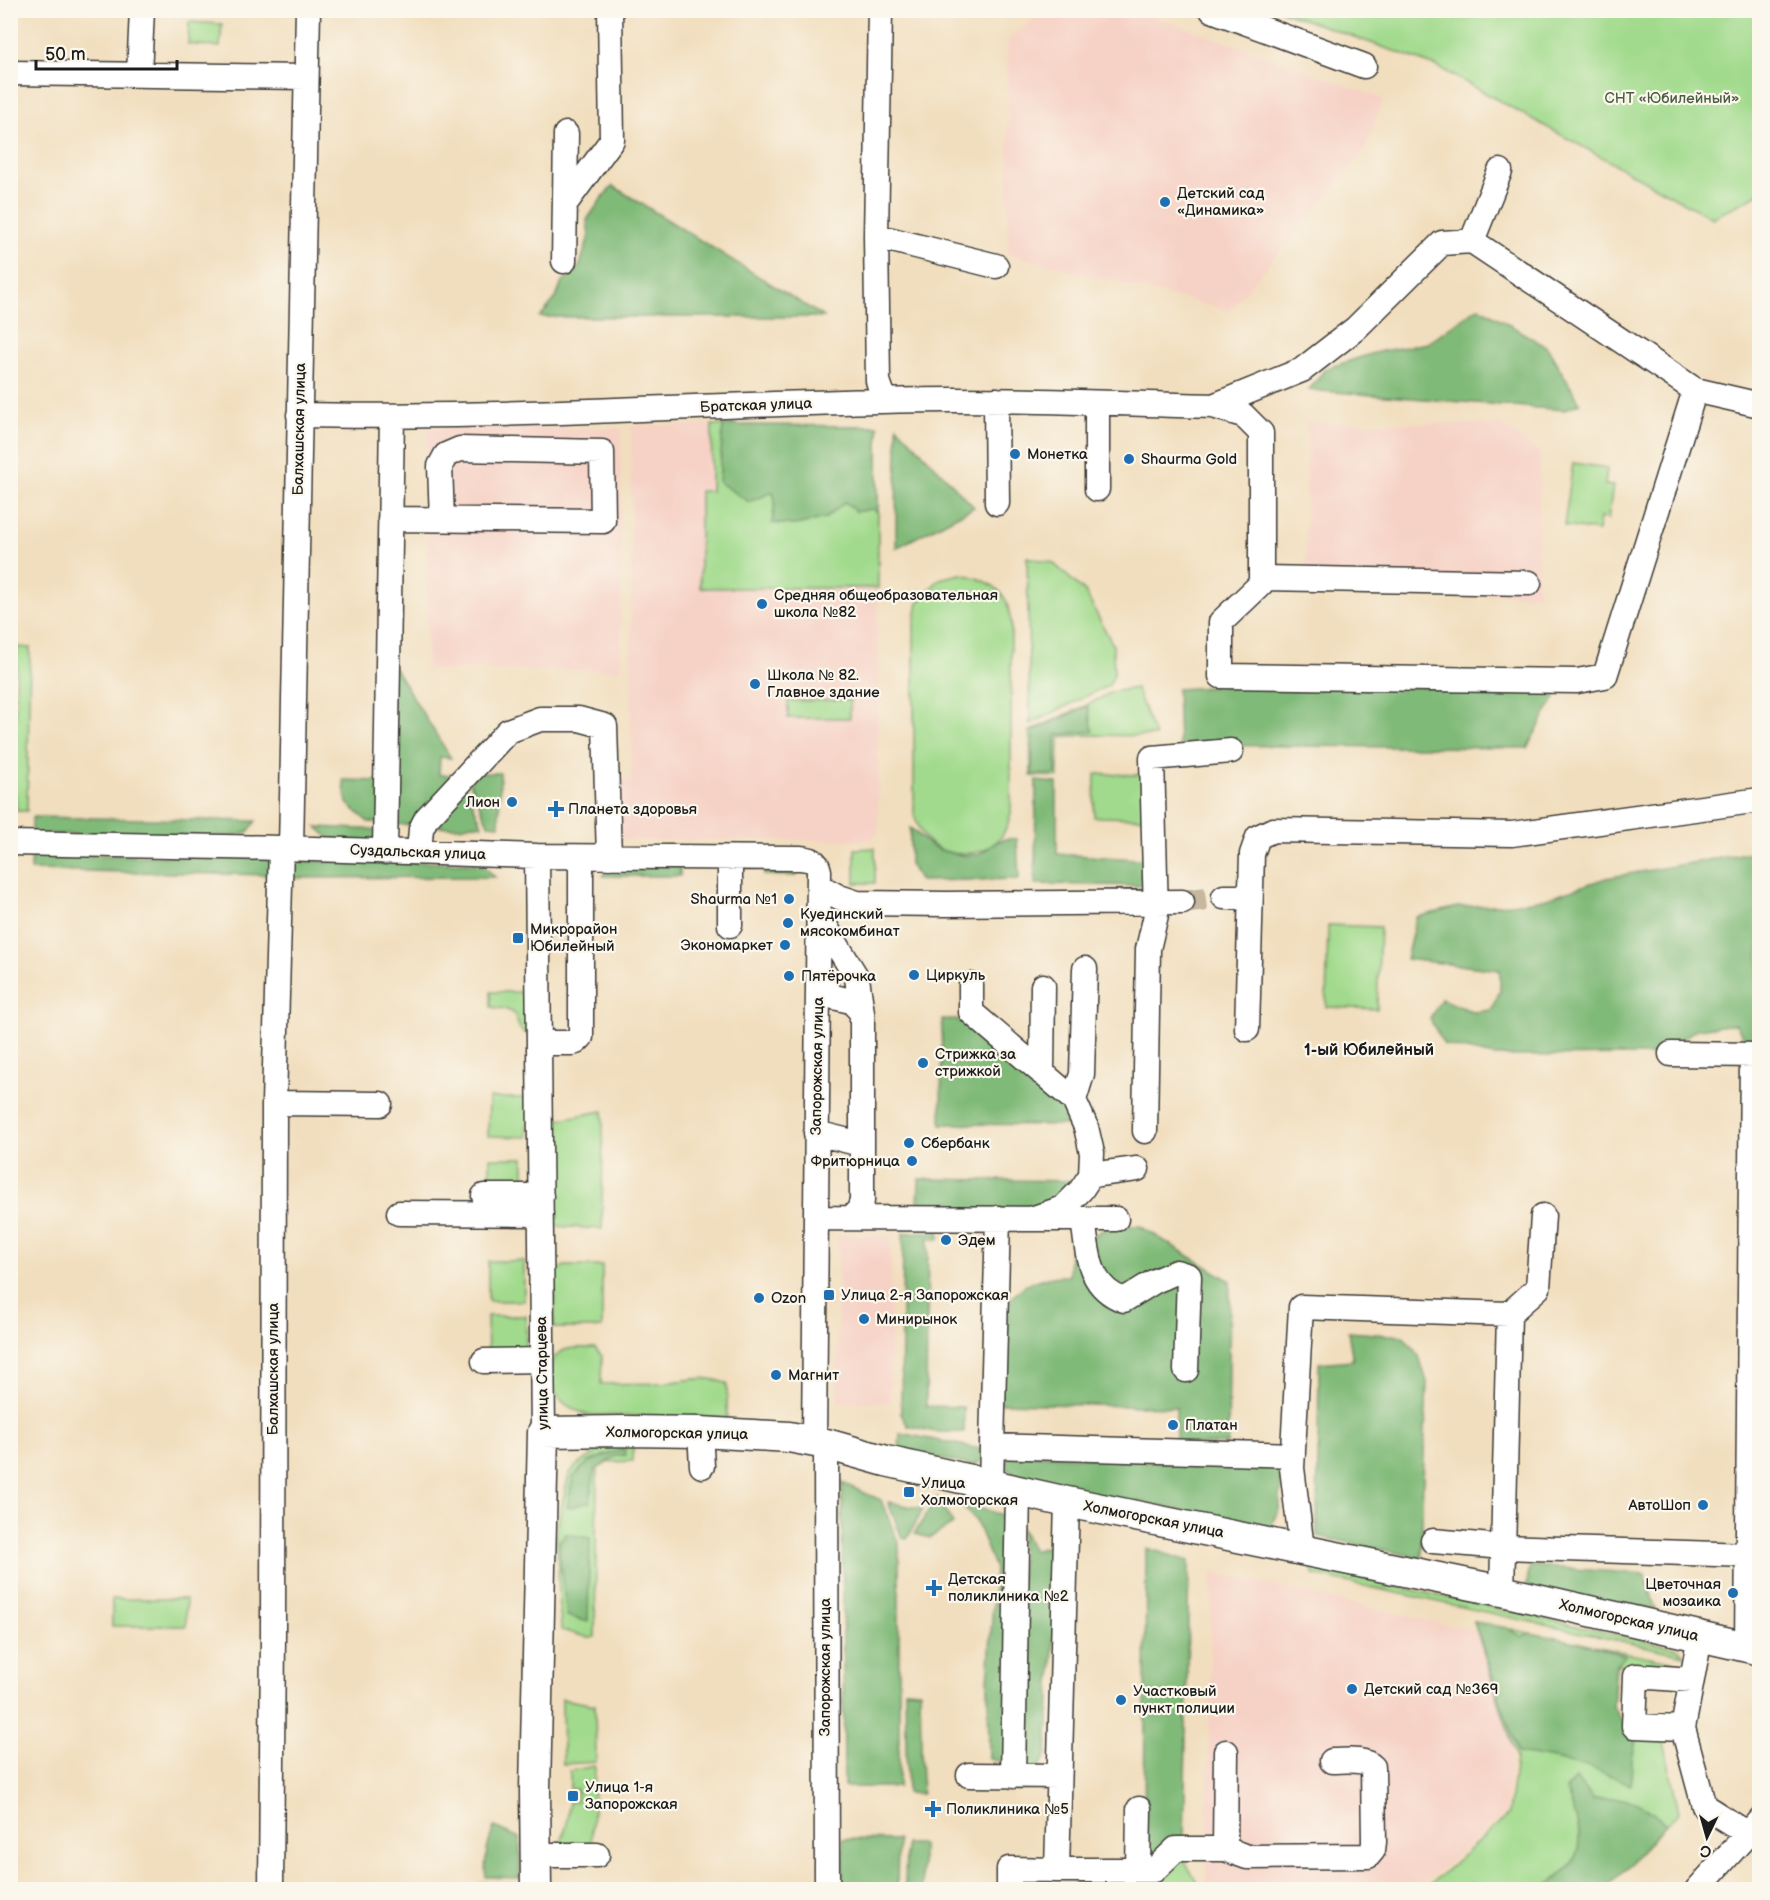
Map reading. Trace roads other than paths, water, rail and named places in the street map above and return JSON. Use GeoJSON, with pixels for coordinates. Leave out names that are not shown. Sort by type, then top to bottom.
{"type":"FeatureCollection","features":[{"type":"Feature","properties":{"kind":"main road","name":"Холмогорская улица"},"geometry":{"type":"LineString","coordinates":[[543,1432],[700,1432],[758,1435],[820,1443],[886,1461],[1067,1502],[1502,1591],[1753,1649]]}},
{"type":"Feature","properties":{"kind":"main road","name":"улица Старцева"},"geometry":{"type":"LineString","coordinates":[[536,1890],[543,1432]]}},
{"type":"Feature","properties":{"kind":"street"},"geometry":{"type":"LineString","coordinates":[[139,75],[142,10]]}},
{"type":"Feature","properties":{"kind":"street","name":"Балхашская улица"},"geometry":{"type":"LineString","coordinates":[[271,1890],[274,1103],[286,848],[308,10]]}},
{"type":"Feature","properties":{"kind":"street"},"geometry":{"type":"LineString","coordinates":[[565,204],[612,140],[610,10]]}},
{"type":"Feature","properties":{"kind":"street"},"geometry":{"type":"LineString","coordinates":[[880,10],[876,236],[878,381],[885,401]]}},
{"type":"Feature","properties":{"kind":"street"},"geometry":{"type":"LineString","coordinates":[[1212,10],[1365,66]]}},
{"type":"Feature","properties":{"kind":"street"},"geometry":{"type":"LineString","coordinates":[[10,73],[306,77]]}},
{"type":"Feature","properties":{"kind":"street"},"geometry":{"type":"LineString","coordinates":[[564,261],[566,135]]}},
{"type":"Feature","properties":{"kind":"street"},"geometry":{"type":"LineString","coordinates":[[1472,241],[1500,171]]}},
{"type":"Feature","properties":{"kind":"street"},"geometry":{"type":"LineString","coordinates":[[876,236],[996,266]]}},
{"type":"Feature","properties":{"kind":"street"},"geometry":{"type":"LineString","coordinates":[[1213,406],[1302,370],[1355,329],[1442,243],[1472,241],[1695,390],[1760,405]]}},
{"type":"Feature","properties":{"kind":"street"},"geometry":{"type":"LineString","coordinates":[[1213,406],[1243,415],[1261,434],[1261,584],[1221,622],[1221,676],[1577,681],[1605,676],[1695,390]]}},
{"type":"Feature","properties":{"kind":"street"},"geometry":{"type":"LineString","coordinates":[[996,400],[997,503]]}},
{"type":"Feature","properties":{"kind":"street","name":"Братская улица"},"geometry":{"type":"LineString","coordinates":[[299,415],[393,416],[885,401],[996,400],[1213,406]]}},
{"type":"Feature","properties":{"kind":"street"},"geometry":{"type":"LineString","coordinates":[[1097,403],[1097,489]]}},
{"type":"Feature","properties":{"kind":"street"},"geometry":{"type":"LineString","coordinates":[[385,852],[393,416]]}},
{"type":"Feature","properties":{"kind":"street"},"geometry":{"type":"LineString","coordinates":[[390,519],[603,521],[602,452],[460,449],[446,455],[440,466],[442,519]]}},
{"type":"Feature","properties":{"kind":"street"},"geometry":{"type":"LineString","coordinates":[[1261,578],[1528,583]]}},
{"type":"Feature","properties":{"kind":"street"},"geometry":{"type":"LineString","coordinates":[[419,852],[421,830],[426,819],[508,731],[540,719],[579,718],[605,726],[609,857]]}},
{"type":"Feature","properties":{"kind":"street"},"geometry":{"type":"LineString","coordinates":[[1145,1131],[1148,950],[1156,915],[1152,758],[1231,751]]}},
{"type":"Feature","properties":{"kind":"street"},"geometry":{"type":"LineString","coordinates":[[1247,1029],[1252,854],[1258,837],[1273,830],[1512,834],[1760,800]]}},
{"type":"Feature","properties":{"kind":"street","name":"Суздальская улица"},"geometry":{"type":"LineString","coordinates":[[10,843],[581,857],[806,859],[814,861],[819,878],[839,897],[857,903],[1182,902]]}},
{"type":"Feature","properties":{"kind":"street","name":"улица Старцева"},"geometry":{"type":"LineString","coordinates":[[537,856],[543,1432]]}},
{"type":"Feature","properties":{"kind":"street"},"geometry":{"type":"LineString","coordinates":[[539,1043],[574,1043],[578,1041],[581,1034],[581,857]]}},
{"type":"Feature","properties":{"kind":"street"},"geometry":{"type":"LineString","coordinates":[[730,858],[730,925]]}},
{"type":"Feature","properties":{"kind":"street","name":"Запорожская улица"},"geometry":{"type":"LineString","coordinates":[[819,878],[816,1218],[827,1890]]}},
{"type":"Feature","properties":{"kind":"street"},"geometry":{"type":"LineString","coordinates":[[1224,897],[1250,897]]}},
{"type":"Feature","properties":{"kind":"street"},"geometry":{"type":"LineString","coordinates":[[819,916],[857,978],[862,1013],[862,1201],[859,1210],[851,1218]]}},
{"type":"Feature","properties":{"kind":"street"},"geometry":{"type":"LineString","coordinates":[[1074,1101],[1082,1074],[1085,969]]}},
{"type":"Feature","properties":{"kind":"street"},"geometry":{"type":"LineString","coordinates":[[818,983],[834,997],[851,1001],[862,1013]]}},
{"type":"Feature","properties":{"kind":"street"},"geometry":{"type":"LineString","coordinates":[[971,985],[971,1012],[1074,1101],[1086,1127],[1092,1154],[1091,1175],[1081,1190],[1063,1208],[1031,1219]]}},
{"type":"Feature","properties":{"kind":"street"},"geometry":{"type":"LineString","coordinates":[[1042,1073],[1043,986]]}},
{"type":"Feature","properties":{"kind":"street"},"geometry":{"type":"LineString","coordinates":[[1671,1053],[1756,1055],[1754,1522],[1748,1555],[1753,1649]]}},
{"type":"Feature","properties":{"kind":"street"},"geometry":{"type":"LineString","coordinates":[[274,1103],[380,1104]]}},
{"type":"Feature","properties":{"kind":"street"},"geometry":{"type":"LineString","coordinates":[[816,1133],[861,1144]]}},
{"type":"Feature","properties":{"kind":"street"},"geometry":{"type":"LineString","coordinates":[[1091,1175],[1137,1169]]}},
{"type":"Feature","properties":{"kind":"street"},"geometry":{"type":"LineString","coordinates":[[484,1196],[541,1205]]}},
{"type":"Feature","properties":{"kind":"street"},"geometry":{"type":"LineString","coordinates":[[399,1214],[541,1205]]}},
{"type":"Feature","properties":{"kind":"street"},"geometry":{"type":"LineString","coordinates":[[1302,1549],[1292,1468],[1301,1307],[1509,1314],[1538,1288],[1543,1216]]}},
{"type":"Feature","properties":{"kind":"street"},"geometry":{"type":"LineString","coordinates":[[816,1218],[1116,1219]]}},
{"type":"Feature","properties":{"kind":"street"},"geometry":{"type":"LineString","coordinates":[[998,1218],[992,1446],[1005,1487],[1013,1776]]}},
{"type":"Feature","properties":{"kind":"street"},"geometry":{"type":"LineString","coordinates":[[1083,1219],[1092,1273],[1111,1296],[1124,1300],[1155,1281],[1176,1272],[1189,1276],[1186,1370]]}},
{"type":"Feature","properties":{"kind":"street"},"geometry":{"type":"LineString","coordinates":[[1502,1591],[1509,1314]]}},
{"type":"Feature","properties":{"kind":"street"},"geometry":{"type":"LineString","coordinates":[[484,1360],[542,1360]]}},
{"type":"Feature","properties":{"kind":"street"},"geometry":{"type":"LineString","coordinates":[[700,1432],[702,1466]]}},
{"type":"Feature","properties":{"kind":"street"},"geometry":{"type":"LineString","coordinates":[[992,1446],[1293,1455]]}},
{"type":"Feature","properties":{"kind":"street"},"geometry":{"type":"LineString","coordinates":[[1057,1870],[1067,1502]]}},
{"type":"Feature","properties":{"kind":"street"},"geometry":{"type":"LineString","coordinates":[[1433,1541],[1503,1547],[1748,1555]]}},
{"type":"Feature","properties":{"kind":"street"},"geometry":{"type":"LineString","coordinates":[[1697,1890],[1754,1827],[1704,1806],[1683,1728],[1700,1636]]}},
{"type":"Feature","properties":{"kind":"street"},"geometry":{"type":"LineString","coordinates":[[1683,1728],[1634,1726],[1636,1676],[1692,1680]]}},
{"type":"Feature","properties":{"kind":"street"},"geometry":{"type":"LineString","coordinates":[[1225,1849],[1226,1752]]}},
{"type":"Feature","properties":{"kind":"street"},"geometry":{"type":"LineString","coordinates":[[1009,1890],[1009,1869],[1154,1870],[1176,1849],[1225,1849],[1246,1857],[1368,1856],[1373,1850],[1374,1842],[1373,1767],[1369,1763],[1332,1761]]}},
{"type":"Feature","properties":{"kind":"street"},"geometry":{"type":"LineString","coordinates":[[969,1775],[1059,1776]]}},
{"type":"Feature","properties":{"kind":"street"},"geometry":{"type":"LineString","coordinates":[[1138,1870],[1139,1809]]}},
{"type":"Feature","properties":{"kind":"street"},"geometry":{"type":"LineString","coordinates":[[535,1855],[597,1855]]}},
{"type":"Feature","properties":{"kind":"tunnel"},"geometry":{"type":"LineString","coordinates":[[1182,902],[1224,897]]}},
{"type":"Feature","properties":{"kind":"place","name":"Детский сад «Динамика»"},"geometry":{"type":"Point","coordinates":[1165,202]}},
{"type":"Feature","properties":{"kind":"place","name":"Монетка"},"geometry":{"type":"Point","coordinates":[1015,454]}},
{"type":"Feature","properties":{"kind":"place","name":"Shaurma Gold"},"geometry":{"type":"Point","coordinates":[1129,459]}},
{"type":"Feature","properties":{"kind":"place","name":"Средняя общеобразовательная школа №82"},"geometry":{"type":"Point","coordinates":[762,604]}},
{"type":"Feature","properties":{"kind":"place","name":"Школа № 82. Главное здание"},"geometry":{"type":"Point","coordinates":[755,684]}},
{"type":"Feature","properties":{"kind":"place","name":"Лион"},"geometry":{"type":"Point","coordinates":[512,802]}},
{"type":"Feature","properties":{"kind":"place","name":"Планета здоровья"},"geometry":{"type":"Point","coordinates":[556,809]}},
{"type":"Feature","properties":{"kind":"place","name":"Shaurma №1"},"geometry":{"type":"Point","coordinates":[789,899]}},
{"type":"Feature","properties":{"kind":"place","name":"Куединский мясокомбинат"},"geometry":{"type":"Point","coordinates":[788,923]}},
{"type":"Feature","properties":{"kind":"place","name":"Микрорайон Юбилейный"},"geometry":{"type":"Point","coordinates":[518,938]}},
{"type":"Feature","properties":{"kind":"place","name":"Экономаркет"},"geometry":{"type":"Point","coordinates":[785,945]}},
{"type":"Feature","properties":{"kind":"place","name":"Циркуль"},"geometry":{"type":"Point","coordinates":[914,975]}},
{"type":"Feature","properties":{"kind":"place","name":"Пятёрочка"},"geometry":{"type":"Point","coordinates":[789,976]}},
{"type":"Feature","properties":{"kind":"place","name":"Стрижка за стрижкой"},"geometry":{"type":"Point","coordinates":[923,1063]}},
{"type":"Feature","properties":{"kind":"place","name":"Сбербанк"},"geometry":{"type":"Point","coordinates":[909,1143]}},
{"type":"Feature","properties":{"kind":"place","name":"Фритюрница"},"geometry":{"type":"Point","coordinates":[912,1161]}},
{"type":"Feature","properties":{"kind":"place","name":"Эдем"},"geometry":{"type":"Point","coordinates":[946,1240]}},
{"type":"Feature","properties":{"kind":"place","name":"Улица 2-я Запорожская"},"geometry":{"type":"Point","coordinates":[829,1295]}},
{"type":"Feature","properties":{"kind":"place","name":"Ozon"},"geometry":{"type":"Point","coordinates":[759,1298]}},
{"type":"Feature","properties":{"kind":"place","name":"Минирынок"},"geometry":{"type":"Point","coordinates":[864,1319]}},
{"type":"Feature","properties":{"kind":"place","name":"Магнит"},"geometry":{"type":"Point","coordinates":[776,1375]}},
{"type":"Feature","properties":{"kind":"place","name":"Платан"},"geometry":{"type":"Point","coordinates":[1173,1425]}},
{"type":"Feature","properties":{"kind":"place","name":"Улица Холмогорская"},"geometry":{"type":"Point","coordinates":[909,1492]}},
{"type":"Feature","properties":{"kind":"place","name":"АвтоШоп"},"geometry":{"type":"Point","coordinates":[1703,1505]}},
{"type":"Feature","properties":{"kind":"place","name":"Детская поликлиника №2"},"geometry":{"type":"Point","coordinates":[934,1588]}},
{"type":"Feature","properties":{"kind":"place","name":"Цветочная мозаика"},"geometry":{"type":"Point","coordinates":[1733,1593]}},
{"type":"Feature","properties":{"kind":"place","name":"Детский сад №369"},"geometry":{"type":"Point","coordinates":[1352,1689]}},
{"type":"Feature","properties":{"kind":"place","name":"Участковый пункт полиции"},"geometry":{"type":"Point","coordinates":[1121,1700]}},
{"type":"Feature","properties":{"kind":"place","name":"Улица 1-я Запорожская"},"geometry":{"type":"Point","coordinates":[573,1796]}},
{"type":"Feature","properties":{"kind":"place","name":"Поликлиника №5"},"geometry":{"type":"Point","coordinates":[933,1809]}},
{"type":"Feature","properties":{"kind":"district","name":"1-ый Юбилейный"},"geometry":{"type":"Point","coordinates":[1369,1049]}},
{"type":"Feature","properties":{"kind":"park label","name":"СНТ «Юбилейный»"},"geometry":{"type":"Point","coordinates":[1672,98]}}]}
